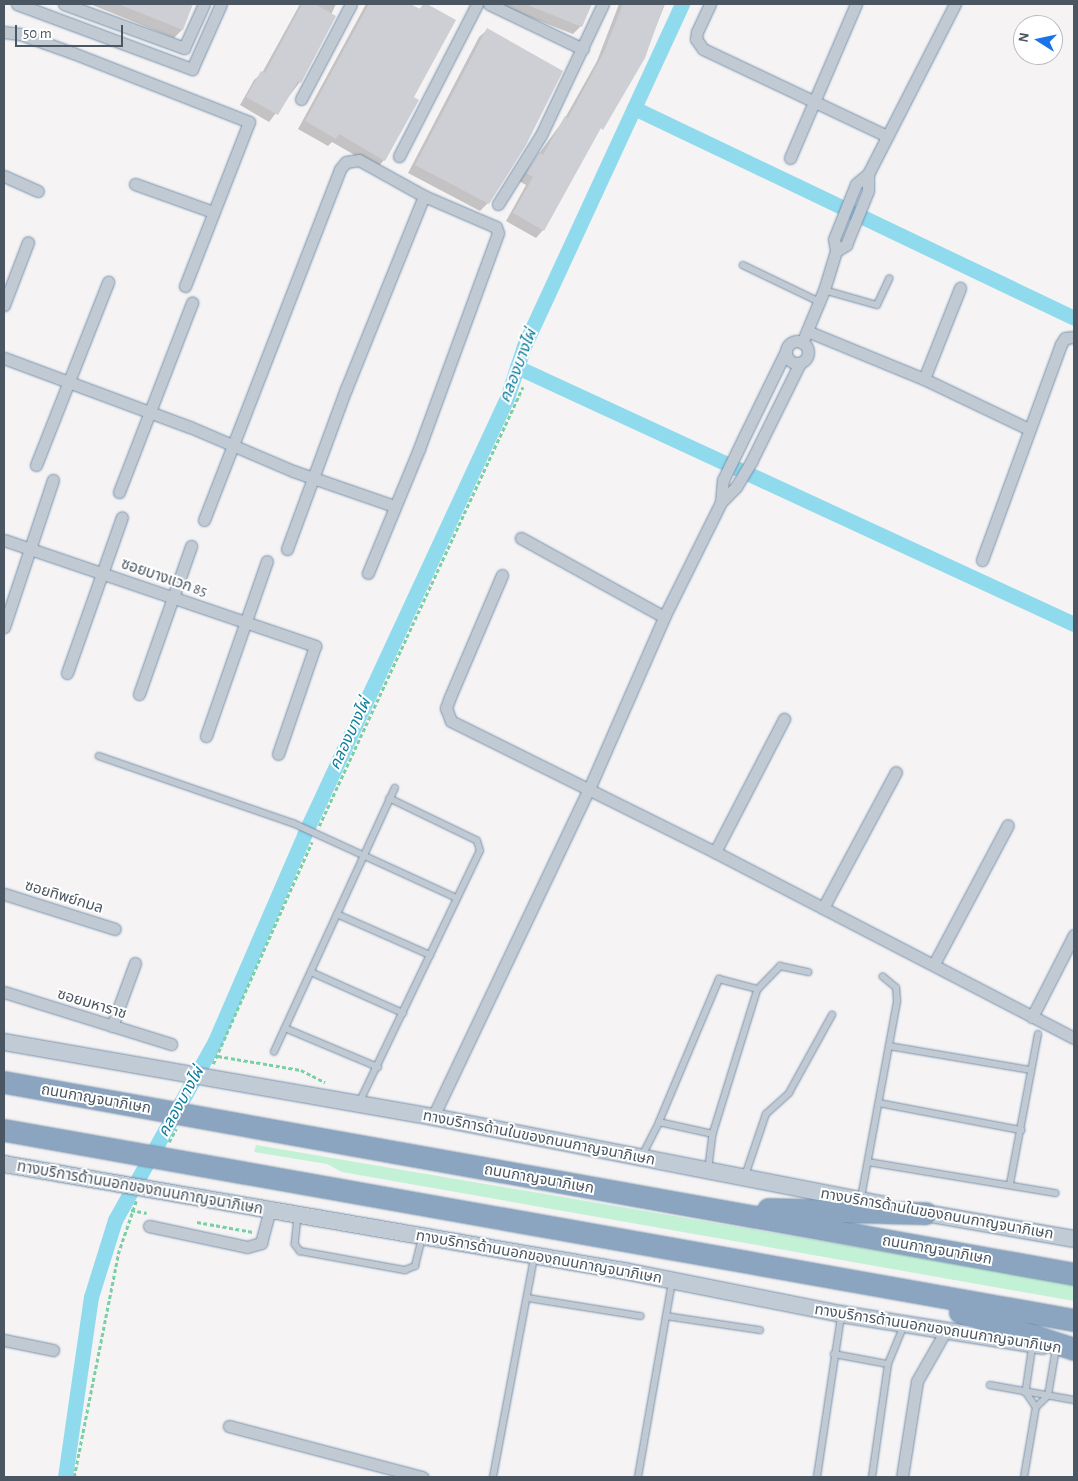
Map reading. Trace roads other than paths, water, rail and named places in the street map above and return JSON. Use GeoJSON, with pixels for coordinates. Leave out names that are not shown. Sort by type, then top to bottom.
{"type":"FeatureCollection","features":[{"type":"Feature","properties":{"kind":"highway","name":"ถนนกาญจนาภิเษก"},"geometry":{"type":"LineString","coordinates":[[4,1082],[269,1132],[1074,1274]]}},
{"type":"Feature","properties":{"kind":"highway"},"geometry":{"type":"LineString","coordinates":[[4,1130],[260,1173],[892,1289],[1074,1320]]}},
{"type":"Feature","properties":{"kind":"highway"},"geometry":{"type":"LineString","coordinates":[[700,1208],[926,1213]]}},
{"type":"Feature","properties":{"kind":"highway"},"geometry":{"type":"LineString","coordinates":[[892,1289],[1068,1349]]}},
{"type":"Feature","properties":{"kind":"main road","name":"ทางบริการด้านในของถนนกาญจนาภิเษก"},"geometry":{"type":"LineString","coordinates":[[4,1042],[433,1117],[926,1213],[1074,1239]]}},
{"type":"Feature","properties":{"kind":"main road","name":"ทางบริการด้านนอกของถนนกาญจนาภิเษก"},"geometry":{"type":"LineString","coordinates":[[4,1164],[672,1280],[904,1325],[1068,1349]]}},
{"type":"Feature","properties":{"kind":"street"},"geometry":{"type":"LineString","coordinates":[[17,4],[192,69],[221,4]]}},
{"type":"Feature","properties":{"kind":"street"},"geometry":{"type":"LineString","coordinates":[[63,22],[68,4],[184,48],[204,4]]}},
{"type":"Feature","properties":{"kind":"street"},"geometry":{"type":"LineString","coordinates":[[301,99],[352,4]]}},
{"type":"Feature","properties":{"kind":"street"},"geometry":{"type":"LineString","coordinates":[[399,156],[477,4]]}},
{"type":"Feature","properties":{"kind":"street"},"geometry":{"type":"LineString","coordinates":[[489,4],[583,48]]}},
{"type":"Feature","properties":{"kind":"street"},"geometry":{"type":"LineString","coordinates":[[498,204],[541,135],[603,4]]}},
{"type":"Feature","properties":{"kind":"street"},"geometry":{"type":"LineString","coordinates":[[710,4],[697,32],[696,39],[704,49],[887,136]]}},
{"type":"Feature","properties":{"kind":"street"},"geometry":{"type":"LineString","coordinates":[[790,158],[856,4]]}},
{"type":"Feature","properties":{"kind":"street"},"geometry":{"type":"LineString","coordinates":[[836,251],[846,245],[864,201],[868,174],[955,4]]}},
{"type":"Feature","properties":{"kind":"street"},"geometry":{"type":"LineString","coordinates":[[4,32],[20,34],[249,122],[185,286]]}},
{"type":"Feature","properties":{"kind":"street"},"geometry":{"type":"LineString","coordinates":[[204,520],[340,169],[346,162],[359,160],[424,196],[496,228],[498,238],[368,573]]}},
{"type":"Feature","properties":{"kind":"street"},"geometry":{"type":"LineString","coordinates":[[433,1117],[589,789],[664,617],[721,502],[736,487],[752,460],[800,363],[807,356],[802,343],[822,296],[836,251],[834,239],[856,184],[868,174]]}},
{"type":"Feature","properties":{"kind":"street"},"geometry":{"type":"LineString","coordinates":[[4,176],[38,191]]}},
{"type":"Feature","properties":{"kind":"street"},"geometry":{"type":"LineString","coordinates":[[135,184],[213,212]]}},
{"type":"Feature","properties":{"kind":"street"},"geometry":{"type":"LineString","coordinates":[[288,549],[313,478],[424,196]]}},
{"type":"Feature","properties":{"kind":"street"},"geometry":{"type":"LineString","coordinates":[[4,305],[28,242]]}},
{"type":"Feature","properties":{"kind":"street"},"geometry":{"type":"LineString","coordinates":[[36,465],[108,282]]}},
{"type":"Feature","properties":{"kind":"street"},"geometry":{"type":"LineString","coordinates":[[924,378],[960,288]]}},
{"type":"Feature","properties":{"kind":"street"},"geometry":{"type":"LineString","coordinates":[[118,492],[192,304]]}},
{"type":"Feature","properties":{"kind":"street"},"geometry":{"type":"LineString","coordinates":[[807,331],[924,378],[1029,428]]}},
{"type":"Feature","properties":{"kind":"street"},"geometry":{"type":"LineString","coordinates":[[982,560],[1061,344],[1065,338],[1074,337]]}},
{"type":"Feature","properties":{"kind":"street"},"geometry":{"type":"LineString","coordinates":[[721,502],[723,480],[786,351],[792,342],[802,343]]}},
{"type":"Feature","properties":{"kind":"street"},"geometry":{"type":"LineString","coordinates":[[786,351],[790,361],[800,363]]}},
{"type":"Feature","properties":{"kind":"street"},"geometry":{"type":"LineString","coordinates":[[4,358],[149,412],[313,478],[394,506]]}},
{"type":"Feature","properties":{"kind":"street"},"geometry":{"type":"LineString","coordinates":[[752,423],[768,431]]}},
{"type":"Feature","properties":{"kind":"street"},"geometry":{"type":"LineString","coordinates":[[4,627],[53,480]]}},
{"type":"Feature","properties":{"kind":"street"},"geometry":{"type":"LineString","coordinates":[[67,673],[122,517]]}},
{"type":"Feature","properties":{"kind":"street"},"geometry":{"type":"LineString","coordinates":[[521,538],[664,617]]}},
{"type":"Feature","properties":{"kind":"street","name":"ซอยบางแวก 85"},"geometry":{"type":"LineString","coordinates":[[4,540],[315,646],[278,754]]}},
{"type":"Feature","properties":{"kind":"street"},"geometry":{"type":"LineString","coordinates":[[139,694],[175,598],[192,546]]}},
{"type":"Feature","properties":{"kind":"street"},"geometry":{"type":"LineString","coordinates":[[206,736],[248,623],[267,561]]}},
{"type":"Feature","properties":{"kind":"street"},"geometry":{"type":"LineString","coordinates":[[502,575],[450,697],[447,716],[934,964],[1074,1038]]}},
{"type":"Feature","properties":{"kind":"street"},"geometry":{"type":"LineString","coordinates":[[715,852],[784,719]]}},
{"type":"Feature","properties":{"kind":"street"},"geometry":{"type":"LineString","coordinates":[[823,908],[896,772]]}},
{"type":"Feature","properties":{"kind":"street"},"geometry":{"type":"LineString","coordinates":[[934,964],[1008,825]]}},
{"type":"Feature","properties":{"kind":"street","name":"ซอยทิพย์กมล"},"geometry":{"type":"LineString","coordinates":[[4,894],[115,929]]}},
{"type":"Feature","properties":{"kind":"street"},"geometry":{"type":"LineString","coordinates":[[1032,1017],[1074,935]]}},
{"type":"Feature","properties":{"kind":"street"},"geometry":{"type":"LineString","coordinates":[[112,1026],[135,963]]}},
{"type":"Feature","properties":{"kind":"street","name":"ซอยมหาราช"},"geometry":{"type":"LineString","coordinates":[[4,992],[171,1044]]}},
{"type":"Feature","properties":{"kind":"street"},"geometry":{"type":"LineString","coordinates":[[149,1226],[247,1248],[262,1243],[270,1210]]}},
{"type":"Feature","properties":{"kind":"street"},"geometry":{"type":"LineString","coordinates":[[902,1477],[917,1381],[945,1332]]}},
{"type":"Feature","properties":{"kind":"street"},"geometry":{"type":"LineString","coordinates":[[4,1340],[53,1350]]}},
{"type":"Feature","properties":{"kind":"street"},"geometry":{"type":"LineString","coordinates":[[229,1426],[422,1477]]}},
{"type":"Feature","properties":{"kind":"lane"},"geometry":{"type":"LineString","coordinates":[[743,265],[822,296],[877,304],[888,279]]}},
{"type":"Feature","properties":{"kind":"lane"},"geometry":{"type":"LineString","coordinates":[[100,756],[293,823],[365,854],[457,898]]}},
{"type":"Feature","properties":{"kind":"lane"},"geometry":{"type":"LineString","coordinates":[[274,1052],[395,788]]}},
{"type":"Feature","properties":{"kind":"lane"},"geometry":{"type":"LineString","coordinates":[[359,1104],[378,1068],[480,851],[480,844],[390,799]]}},
{"type":"Feature","properties":{"kind":"lane"},"geometry":{"type":"LineString","coordinates":[[338,914],[430,955]]}},
{"type":"Feature","properties":{"kind":"lane"},"geometry":{"type":"LineString","coordinates":[[708,1170],[713,1134],[758,989],[780,966],[808,972]]}},
{"type":"Feature","properties":{"kind":"lane"},"geometry":{"type":"LineString","coordinates":[[311,972],[403,1013]]}},
{"type":"Feature","properties":{"kind":"lane"},"geometry":{"type":"LineString","coordinates":[[861,1200],[898,994],[893,983],[883,977]]}},
{"type":"Feature","properties":{"kind":"lane"},"geometry":{"type":"LineString","coordinates":[[641,1158],[659,1122],[719,979],[758,989]]}},
{"type":"Feature","properties":{"kind":"lane"},"geometry":{"type":"LineString","coordinates":[[744,1178],[766,1114],[793,1087],[832,1015]]}},
{"type":"Feature","properties":{"kind":"lane"},"geometry":{"type":"LineString","coordinates":[[285,1028],[378,1068]]}},
{"type":"Feature","properties":{"kind":"lane"},"geometry":{"type":"LineString","coordinates":[[1010,1184],[1038,1035]]}},
{"type":"Feature","properties":{"kind":"lane"},"geometry":{"type":"LineString","coordinates":[[889,1046],[1031,1070]]}},
{"type":"Feature","properties":{"kind":"lane"},"geometry":{"type":"LineString","coordinates":[[879,1103],[1021,1130]]}},
{"type":"Feature","properties":{"kind":"lane"},"geometry":{"type":"LineString","coordinates":[[659,1122],[713,1134]]}},
{"type":"Feature","properties":{"kind":"lane"},"geometry":{"type":"LineString","coordinates":[[868,1162],[1010,1184],[1055,1193]]}},
{"type":"Feature","properties":{"kind":"lane"},"geometry":{"type":"LineString","coordinates":[[298,1215],[295,1244],[300,1251],[405,1270],[415,1266],[422,1236]]}},
{"type":"Feature","properties":{"kind":"lane"},"geometry":{"type":"LineString","coordinates":[[493,1477],[528,1298],[534,1256]]}},
{"type":"Feature","properties":{"kind":"lane"},"geometry":{"type":"LineString","coordinates":[[638,1477],[672,1280]]}},
{"type":"Feature","properties":{"kind":"lane"},"geometry":{"type":"LineString","coordinates":[[528,1298],[641,1316]]}},
{"type":"Feature","properties":{"kind":"lane"},"geometry":{"type":"LineString","coordinates":[[817,1477],[841,1314]]}},
{"type":"Feature","properties":{"kind":"lane"},"geometry":{"type":"LineString","coordinates":[[666,1316],[760,1330]]}},
{"type":"Feature","properties":{"kind":"lane"},"geometry":{"type":"LineString","coordinates":[[872,1477],[888,1364],[904,1325]]}},
{"type":"Feature","properties":{"kind":"lane"},"geometry":{"type":"LineString","coordinates":[[1033,1345],[1026,1392],[1036,1407]]}},
{"type":"Feature","properties":{"kind":"lane"},"geometry":{"type":"LineString","coordinates":[[1024,1477],[1036,1407],[1048,1396],[1068,1349]]}},
{"type":"Feature","properties":{"kind":"lane"},"geometry":{"type":"LineString","coordinates":[[834,1354],[888,1364]]}},
{"type":"Feature","properties":{"kind":"lane"},"geometry":{"type":"LineString","coordinates":[[990,1385],[1074,1400]]}},
{"type":"Feature","properties":{"kind":"waterway","name":"คลองบางไผ่"},"geometry":{"type":"LineString","coordinates":[[65,1477],[91,1297],[115,1220],[215,1041],[304,835],[507,398],[524,346],[682,4]]}},
{"type":"Feature","properties":{"kind":"waterway"},"geometry":{"type":"LineString","coordinates":[[634,108],[1074,318]]}},
{"type":"Feature","properties":{"kind":"waterway"},"geometry":{"type":"LineString","coordinates":[[517,367],[1074,624]]}}]}
